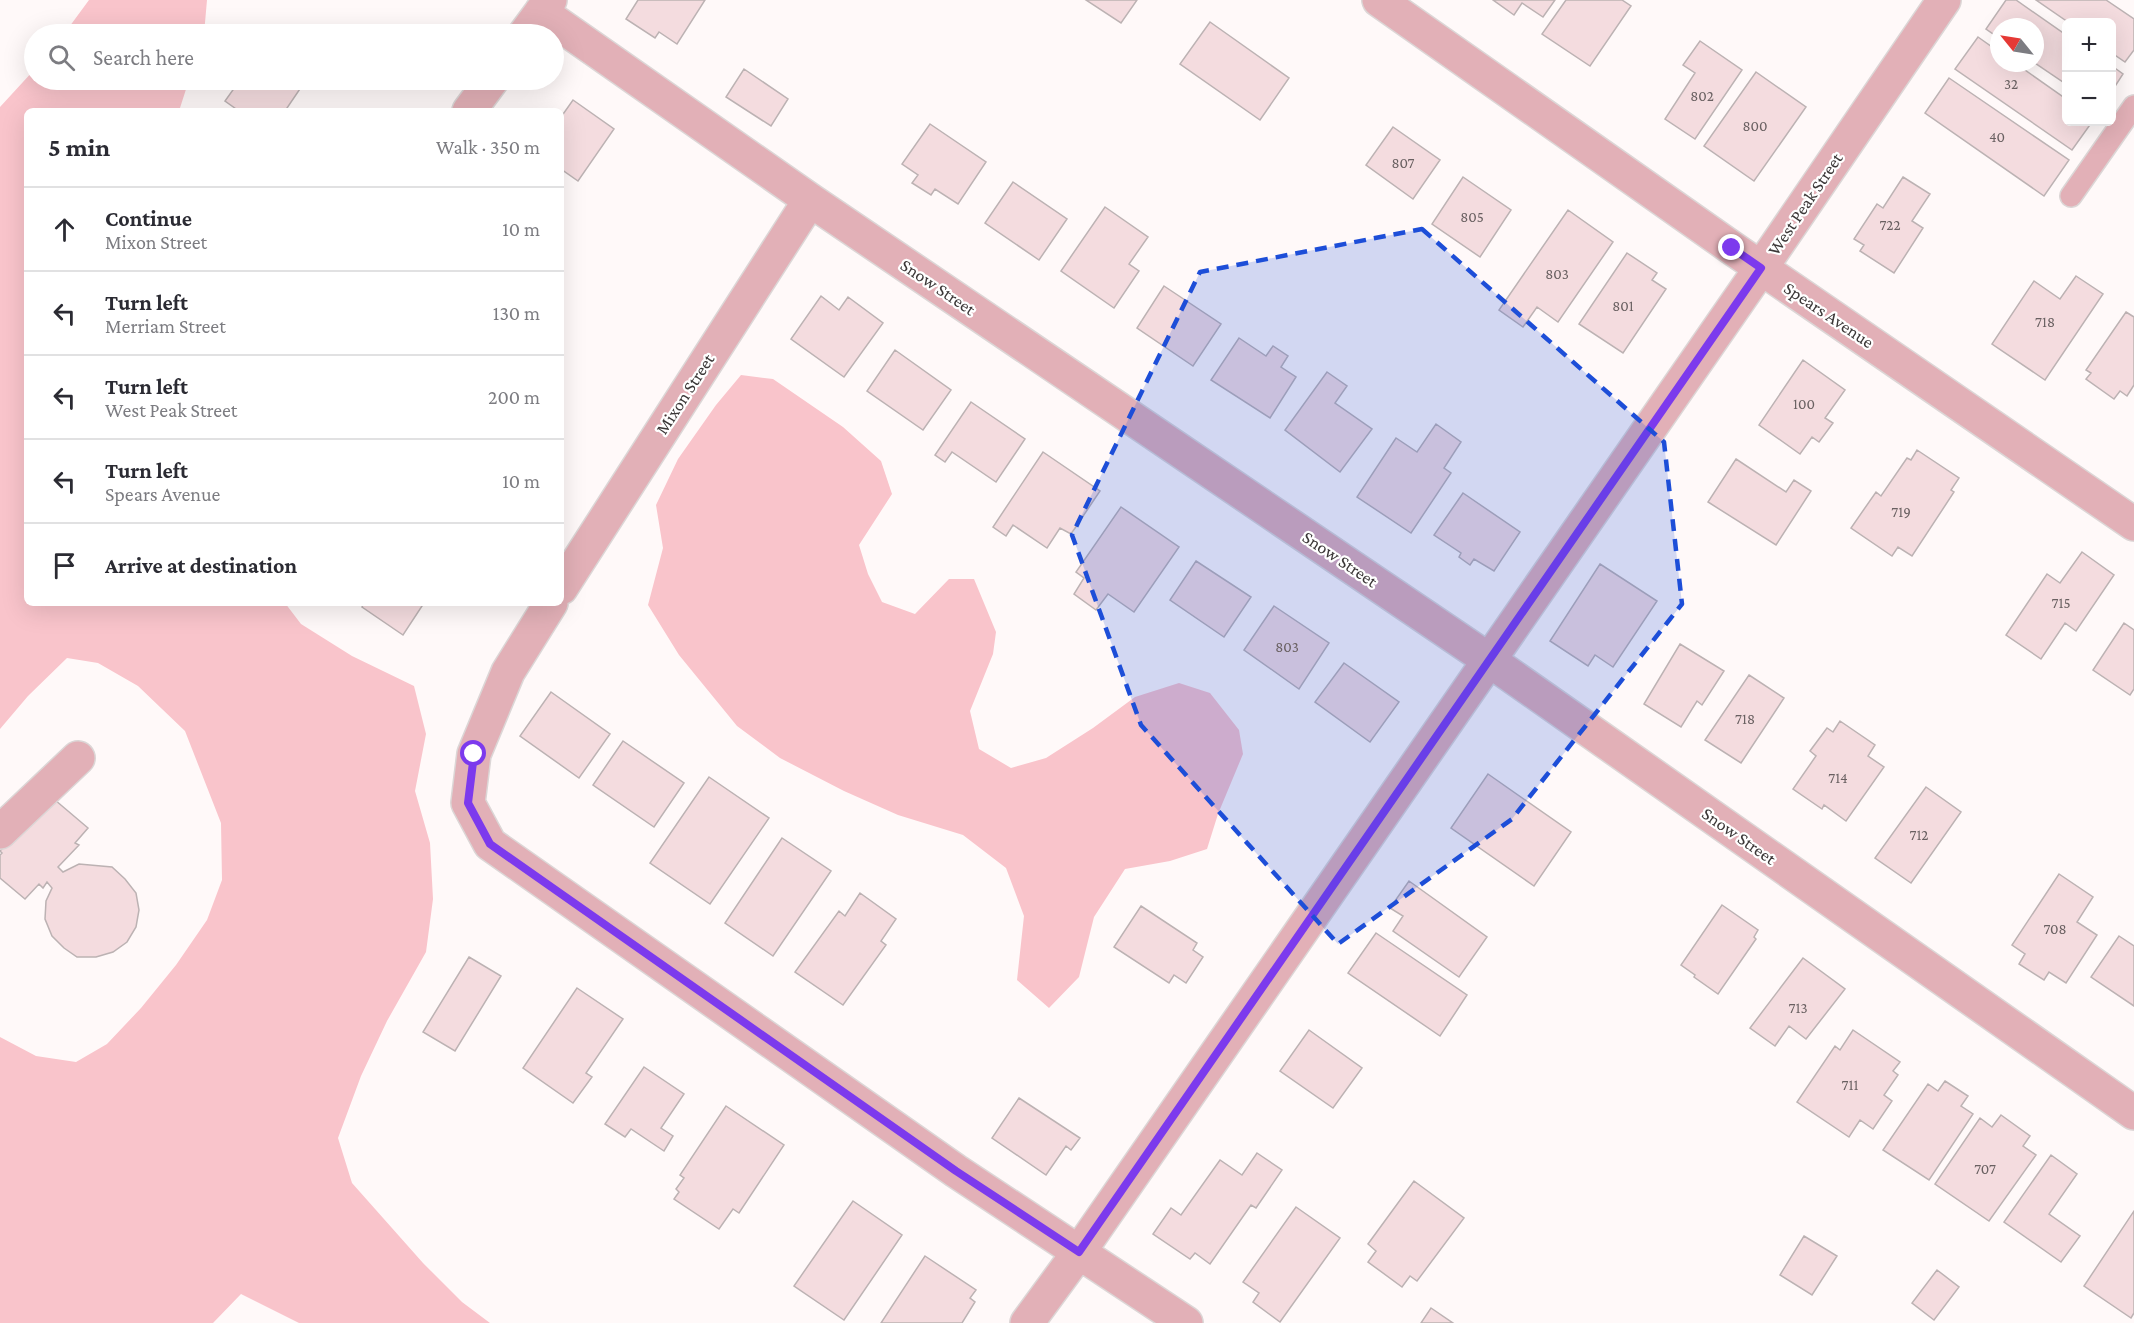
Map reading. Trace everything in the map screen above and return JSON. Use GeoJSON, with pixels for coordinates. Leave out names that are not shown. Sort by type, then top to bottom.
{"type":"FeatureCollection","features":[{"type":"Feature","properties":{"kind":"street","name":"Spears Avenue"},"geometry":{"type":"LineString","coordinates":[[1379,0],[1761,268],[2134,524]]}},
{"type":"Feature","properties":{"kind":"street","name":"West Peak Street"},"geometry":{"type":"LineString","coordinates":[[1027,1323],[1079,1252],[1944,0]]}},
{"type":"Feature","properties":{"kind":"street","name":"Snow Street"},"geometry":{"type":"LineString","coordinates":[[564,33],[1489,660],[2134,1113]]}},
{"type":"Feature","properties":{"kind":"street"},"geometry":{"type":"LineString","coordinates":[[471,108],[485,90]]}},
{"type":"Feature","properties":{"kind":"street","name":"Mixon Street"},"geometry":{"type":"LineString","coordinates":[[564,583],[810,200]]}},
{"type":"Feature","properties":{"kind":"street"},"geometry":{"type":"LineString","coordinates":[[550,606],[508,672],[474,754],[468,803],[490,844],[956,1171],[1186,1323]]}},
{"type":"Feature","properties":{"kind":"street"},"geometry":{"type":"LineString","coordinates":[[0,832],[78,758]]}},
{"type":"Feature","properties":{"kind":"lane"},"geometry":{"type":"LineString","coordinates":[[2071,196],[2134,106]]}},
{"type":"Feature","properties":{"kind":"highlighted area"},"geometry":{"type":"Polygon","coordinates":[[[1422,229],[1664,442],[1682,604],[1512,819],[1338,944],[1141,725],[1072,535],[1200,272],[1422,229]]]}},
{"type":"Feature","properties":{"kind":"shaded area"},"geometry":{"type":"Polygon","coordinates":[[[89,0],[207,0],[205,24],[71,24],[89,0]]]}},
{"type":"Feature","properties":{"kind":"shaded area"},"geometry":{"type":"Polygon","coordinates":[[[24,81],[24,90],[186,90],[180,108],[24,108],[24,606],[287,606],[301,624],[352,656],[414,686],[426,734],[415,791],[430,843],[433,899],[426,952],[387,1021],[361,1076],[338,1138],[352,1183],[423,1263],[462,1302],[490,1323],[299,1323],[241,1294],[213,1323],[0,1323],[0,1037],[36,1056],[76,1062],[107,1044],[141,1008],[176,965],[207,920],[222,880],[221,823],[185,731],[138,686],[98,663],[67,658],[28,696],[0,729],[0,107],[24,81]]]}},
{"type":"Feature","properties":{"kind":"shaded area"},"geometry":{"type":"Polygon","coordinates":[[[741,375],[773,379],[843,427],[881,461],[892,494],[859,545],[868,574],[882,602],[915,614],[949,579],[974,579],[996,632],[993,654],[970,711],[979,749],[1011,768],[1046,758],[1093,728],[1135,697],[1179,683],[1210,693],[1239,730],[1243,754],[1218,814],[1207,849],[1170,861],[1125,869],[1094,917],[1079,977],[1049,1008],[1017,980],[1024,916],[1006,868],[963,835],[898,815],[844,791],[780,758],[737,726],[679,655],[648,605],[663,548],[656,505],[678,459],[716,405],[741,375]]]}},
{"type":"Feature","properties":{"kind":"building"},"geometry":{"type":"Polygon","coordinates":[[[638,0],[705,0],[677,44],[659,32],[655,38],[626,19],[638,0]]]}},
{"type":"Feature","properties":{"kind":"building"},"geometry":{"type":"Polygon","coordinates":[[[1086,0],[1137,0],[1121,23],[1086,0]]]}},
{"type":"Feature","properties":{"kind":"building"},"geometry":{"type":"Polygon","coordinates":[[[1493,0],[1555,0],[1543,17],[1522,3],[1514,15],[1493,0]]]}},
{"type":"Feature","properties":{"kind":"building"},"geometry":{"type":"Polygon","coordinates":[[[1566,0],[1622,0],[1631,6],[1590,66],[1542,34],[1566,0]]]}},
{"type":"Feature","properties":{"kind":"building"},"geometry":{"type":"Polygon","coordinates":[[[2006,0],[2016,0],[2042,18],[1994,18],[2006,0]]]}},
{"type":"Feature","properties":{"kind":"building"},"geometry":{"type":"Polygon","coordinates":[[[2036,0],[2106,0],[2134,19],[2134,50],[2125,62],[2116,56],[2116,18],[2062,18],[2036,0]]]}},
{"type":"Feature","properties":{"kind":"building"},"geometry":{"type":"Polygon","coordinates":[[[2044,20],[2062,32],[2062,81],[2044,69],[2044,20]]]}},
{"type":"Feature","properties":{"kind":"building"},"geometry":{"type":"Polygon","coordinates":[[[1210,22],[1289,78],[1260,120],[1180,64],[1210,22]]]}},
{"type":"Feature","properties":{"kind":"building"},"geometry":{"type":"Polygon","coordinates":[[[1978,37],[1990,46],[1990,72],[2028,72],[2062,96],[2062,126],[2089,126],[2072,150],[1955,69],[1978,37]]]}},
{"type":"Feature","properties":{"kind":"building"},"geometry":{"type":"Polygon","coordinates":[[[1700,41],[1742,70],[1695,139],[1665,119],[1695,73],[1683,65],[1700,41]]]}},
{"type":"Feature","properties":{"kind":"building"},"geometry":{"type":"Polygon","coordinates":[[[744,69],[788,99],[771,126],[726,97],[744,69]]]}},
{"type":"Feature","properties":{"kind":"building"},"geometry":{"type":"Polygon","coordinates":[[[2116,69],[2123,74],[2116,85],[2116,69]]]}},
{"type":"Feature","properties":{"kind":"building"},"geometry":{"type":"Polygon","coordinates":[[[1756,72],[1806,107],[1754,181],[1704,146],[1756,72]]]}},
{"type":"Feature","properties":{"kind":"building"},"geometry":{"type":"Polygon","coordinates":[[[1949,78],[2069,160],[2044,196],[1925,113],[1949,78]]]}},
{"type":"Feature","properties":{"kind":"building"},"geometry":{"type":"Polygon","coordinates":[[[233,90],[299,90],[287,108],[235,108],[225,101],[233,90]]]}},
{"type":"Feature","properties":{"kind":"building"},"geometry":{"type":"Polygon","coordinates":[[[573,100],[614,129],[578,181],[564,171],[564,113],[573,100]]]}},
{"type":"Feature","properties":{"kind":"building"},"geometry":{"type":"Polygon","coordinates":[[[930,124],[986,162],[958,204],[935,189],[931,195],[912,183],[918,175],[902,164],[930,124]]]}},
{"type":"Feature","properties":{"kind":"building"},"geometry":{"type":"Polygon","coordinates":[[[1393,127],[1440,160],[1413,199],[1366,165],[1393,127]]]}},
{"type":"Feature","properties":{"kind":"building"},"geometry":{"type":"Polygon","coordinates":[[[1463,177],[1511,210],[1480,257],[1432,224],[1463,177]]]}},
{"type":"Feature","properties":{"kind":"building"},"geometry":{"type":"Polygon","coordinates":[[[1903,177],[1930,194],[1912,221],[1923,228],[1894,273],[1860,251],[1864,245],[1854,239],[1877,204],[1883,208],[1903,177]]]}},
{"type":"Feature","properties":{"kind":"building"},"geometry":{"type":"Polygon","coordinates":[[[1013,182],[1067,219],[1039,260],[985,223],[1013,182]]]}},
{"type":"Feature","properties":{"kind":"building"},"geometry":{"type":"Polygon","coordinates":[[[1105,207],[1148,237],[1129,264],[1139,271],[1114,308],[1061,271],[1105,207]]]}},
{"type":"Feature","properties":{"kind":"building"},"geometry":{"type":"Polygon","coordinates":[[[1568,210],[1613,242],[1558,322],[1537,307],[1523,327],[1499,310],[1568,210]]]}},
{"type":"Feature","properties":{"kind":"building"},"geometry":{"type":"Polygon","coordinates":[[[1627,253],[1657,273],[1652,280],[1666,289],[1623,353],[1579,324],[1627,253]]]}},
{"type":"Feature","properties":{"kind":"building"},"geometry":{"type":"Polygon","coordinates":[[[2076,276],[2103,294],[2045,380],[1992,344],[2034,281],[2060,299],[2076,276]]]}},
{"type":"Feature","properties":{"kind":"building"},"geometry":{"type":"Polygon","coordinates":[[[1164,286],[1221,324],[1193,366],[1137,328],[1164,286]]]}},
{"type":"Feature","properties":{"kind":"building"},"geometry":{"type":"Polygon","coordinates":[[[821,296],[839,310],[848,297],[883,323],[844,377],[791,339],[821,296]]]}},
{"type":"Feature","properties":{"kind":"building"},"geometry":{"type":"Polygon","coordinates":[[[2126,312],[2134,317],[2134,385],[2127,396],[2120,391],[2114,399],[2086,379],[2091,373],[2086,370],[2126,312]]]}},
{"type":"Feature","properties":{"kind":"building"},"geometry":{"type":"Polygon","coordinates":[[[1239,338],[1266,356],[1273,346],[1288,356],[1281,367],[1296,377],[1270,418],[1211,380],[1239,338]]]}},
{"type":"Feature","properties":{"kind":"building"},"geometry":{"type":"Polygon","coordinates":[[[895,350],[951,390],[923,430],[867,391],[895,350]]]}},
{"type":"Feature","properties":{"kind":"building"},"geometry":{"type":"Polygon","coordinates":[[[1803,360],[1845,390],[1825,418],[1833,423],[1819,442],[1812,437],[1800,454],[1759,425],[1803,360]]]}},
{"type":"Feature","properties":{"kind":"building"},"geometry":{"type":"Polygon","coordinates":[[[1327,372],[1347,386],[1335,403],[1372,429],[1340,472],[1285,430],[1327,372]]]}},
{"type":"Feature","properties":{"kind":"building"},"geometry":{"type":"Polygon","coordinates":[[[971,402],[1025,439],[996,482],[952,452],[945,462],[935,455],[971,402]]]}},
{"type":"Feature","properties":{"kind":"building"},"geometry":{"type":"Polygon","coordinates":[[[1436,424],[1461,442],[1444,468],[1451,473],[1411,533],[1357,497],[1396,438],[1417,452],[1436,424]]]}},
{"type":"Feature","properties":{"kind":"building"},"geometry":{"type":"Polygon","coordinates":[[[1917,450],[1959,478],[1951,490],[1954,492],[1912,556],[1898,547],[1892,556],[1851,528],[1876,492],[1881,496],[1907,458],[1911,460],[1917,450]]]}},
{"type":"Feature","properties":{"kind":"building"},"geometry":{"type":"Polygon","coordinates":[[[1043,452],[1100,491],[1071,534],[1060,528],[1047,548],[1013,525],[1006,536],[993,527],[1043,452]]]}},
{"type":"Feature","properties":{"kind":"building"},"geometry":{"type":"Polygon","coordinates":[[[1736,459],[1786,492],[1794,480],[1811,491],[1776,545],[1708,502],[1736,459]]]}},
{"type":"Feature","properties":{"kind":"building"},"geometry":{"type":"Polygon","coordinates":[[[1463,493],[1520,532],[1494,571],[1474,559],[1470,565],[1459,557],[1461,553],[1434,535],[1463,493]]]}},
{"type":"Feature","properties":{"kind":"building"},"geometry":{"type":"Polygon","coordinates":[[[1121,507],[1179,547],[1134,612],[1108,594],[1096,610],[1074,594],[1084,578],[1076,572],[1121,507]]]}},
{"type":"Feature","properties":{"kind":"building"},"geometry":{"type":"Polygon","coordinates":[[[2082,552],[2114,575],[2076,631],[2065,623],[2041,659],[2006,635],[2047,574],[2060,583],[2082,552]]]}},
{"type":"Feature","properties":{"kind":"building"},"geometry":{"type":"Polygon","coordinates":[[[1196,561],[1251,597],[1224,637],[1170,600],[1196,561]]]}},
{"type":"Feature","properties":{"kind":"building"},"geometry":{"type":"Polygon","coordinates":[[[1600,564],[1657,601],[1613,667],[1595,655],[1588,666],[1550,641],[1600,564]]]}},
{"type":"Feature","properties":{"kind":"building"},"geometry":{"type":"Polygon","coordinates":[[[362,606],[422,606],[403,635],[362,606]]]}},
{"type":"Feature","properties":{"kind":"building"},"geometry":{"type":"Polygon","coordinates":[[[1274,606],[1329,643],[1299,689],[1244,650],[1274,606]]]}},
{"type":"Feature","properties":{"kind":"building"},"geometry":{"type":"Polygon","coordinates":[[[2124,623],[2134,630],[2134,689],[2130,695],[2093,670],[2124,623]]]}},
{"type":"Feature","properties":{"kind":"building"},"geometry":{"type":"Polygon","coordinates":[[[1680,644],[1724,671],[1702,705],[1697,701],[1681,727],[1644,704],[1680,644]]]}},
{"type":"Feature","properties":{"kind":"building"},"geometry":{"type":"Polygon","coordinates":[[[1344,663],[1399,702],[1370,742],[1315,702],[1344,663]]]}},
{"type":"Feature","properties":{"kind":"building"},"geometry":{"type":"Polygon","coordinates":[[[1749,675],[1784,698],[1741,763],[1705,740],[1749,675]]]}},
{"type":"Feature","properties":{"kind":"building"},"geometry":{"type":"Polygon","coordinates":[[[551,692],[610,734],[579,778],[520,736],[551,692]]]}},
{"type":"Feature","properties":{"kind":"building"},"geometry":{"type":"Polygon","coordinates":[[[1840,721],[1875,745],[1868,756],[1884,767],[1846,821],[1824,805],[1822,809],[1793,789],[1816,756],[1810,751],[1827,728],[1833,732],[1840,721]]]}},
{"type":"Feature","properties":{"kind":"building"},"geometry":{"type":"Polygon","coordinates":[[[623,741],[684,783],[654,827],[593,785],[623,741]]]}},
{"type":"Feature","properties":{"kind":"building"},"geometry":{"type":"Polygon","coordinates":[[[1488,774],[1571,832],[1534,886],[1451,828],[1488,774]]]}},
{"type":"Feature","properties":{"kind":"building"},"geometry":{"type":"Polygon","coordinates":[[[709,777],[769,818],[710,904],[650,863],[709,777]]]}},
{"type":"Feature","properties":{"kind":"building"},"geometry":{"type":"Polygon","coordinates":[[[1926,787],[1961,812],[1911,883],[1875,858],[1926,787]]]}},
{"type":"Feature","properties":{"kind":"building"},"geometry":{"type":"Polygon","coordinates":[[[55,800],[88,828],[75,843],[79,845],[58,867],[63,872],[79,864],[112,867],[136,893],[139,910],[136,927],[127,942],[113,952],[96,957],[77,957],[52,936],[45,919],[46,901],[52,888],[47,882],[43,888],[39,884],[25,899],[0,878],[0,855],[2,853],[0,851],[39,808],[55,800]]]}},
{"type":"Feature","properties":{"kind":"building"},"geometry":{"type":"Polygon","coordinates":[[[782,838],[831,871],[773,956],[725,923],[782,838]]]}},
{"type":"Feature","properties":{"kind":"building"},"geometry":{"type":"Polygon","coordinates":[[[2059,874],[2093,897],[2077,922],[2097,935],[2066,983],[2049,972],[2044,980],[2019,964],[2025,954],[2012,945],[2059,874]]]}},
{"type":"Feature","properties":{"kind":"building"},"geometry":{"type":"Polygon","coordinates":[[[1409,881],[1487,937],[1459,977],[1393,931],[1403,916],[1390,908],[1409,881]]]}},
{"type":"Feature","properties":{"kind":"building"},"geometry":{"type":"Polygon","coordinates":[[[860,893],[896,919],[881,941],[886,945],[843,1005],[795,972],[839,911],[845,916],[860,893]]]}},
{"type":"Feature","properties":{"kind":"building"},"geometry":{"type":"Polygon","coordinates":[[[1722,905],[1758,930],[1754,937],[1756,939],[1718,994],[1681,965],[1722,905]]]}},
{"type":"Feature","properties":{"kind":"building"},"geometry":{"type":"Polygon","coordinates":[[[1141,906],[1197,943],[1193,950],[1203,957],[1186,983],[1174,975],[1169,983],[1114,947],[1141,906]]]}},
{"type":"Feature","properties":{"kind":"building"},"geometry":{"type":"Polygon","coordinates":[[[1376,933],[1467,995],[1440,1036],[1348,973],[1376,933]]]}},
{"type":"Feature","properties":{"kind":"building"},"geometry":{"type":"Polygon","coordinates":[[[2119,936],[2134,946],[2134,1006],[2091,977],[2119,936]]]}},
{"type":"Feature","properties":{"kind":"building"},"geometry":{"type":"Polygon","coordinates":[[[469,957],[501,976],[455,1051],[423,1032],[469,957]]]}},
{"type":"Feature","properties":{"kind":"building"},"geometry":{"type":"Polygon","coordinates":[[[1803,958],[1845,989],[1806,1039],[1789,1026],[1775,1046],[1750,1028],[1803,958]]]}},
{"type":"Feature","properties":{"kind":"building"},"geometry":{"type":"Polygon","coordinates":[[[577,988],[623,1019],[586,1073],[592,1077],[573,1103],[523,1068],[577,988]]]}},
{"type":"Feature","properties":{"kind":"building"},"geometry":{"type":"Polygon","coordinates":[[[1309,1030],[1362,1068],[1333,1108],[1280,1071],[1309,1030]]]}},
{"type":"Feature","properties":{"kind":"building"},"geometry":{"type":"Polygon","coordinates":[[[1853,1030],[1900,1062],[1893,1071],[1898,1075],[1884,1095],[1892,1101],[1873,1129],[1860,1120],[1849,1137],[1797,1102],[1835,1046],[1840,1050],[1853,1030]]]}},
{"type":"Feature","properties":{"kind":"building"},"geometry":{"type":"Polygon","coordinates":[[[644,1067],[684,1094],[661,1128],[673,1136],[664,1151],[631,1129],[625,1137],[605,1124],[644,1067]]]}},
{"type":"Feature","properties":{"kind":"building"},"geometry":{"type":"Polygon","coordinates":[[[1945,1081],[1968,1096],[1961,1106],[1973,1114],[1929,1180],[1883,1150],[1928,1084],[1938,1091],[1945,1081]]]}},
{"type":"Feature","properties":{"kind":"building"},"geometry":{"type":"Polygon","coordinates":[[[1019,1098],[1080,1138],[1071,1150],[1066,1146],[1046,1175],[992,1138],[1019,1098]]]}},
{"type":"Feature","properties":{"kind":"building"},"geometry":{"type":"Polygon","coordinates":[[[726,1106],[784,1145],[739,1213],[733,1209],[719,1229],[674,1199],[679,1192],[676,1189],[684,1178],[680,1175],[726,1106]]]}},
{"type":"Feature","properties":{"kind":"building"},"geometry":{"type":"Polygon","coordinates":[[[2001,1115],[2030,1136],[2023,1146],[2036,1155],[1989,1221],[1935,1184],[1980,1118],[1992,1127],[2001,1115]]]}},
{"type":"Feature","properties":{"kind":"building"},"geometry":{"type":"Polygon","coordinates":[[[1257,1153],[1282,1170],[1256,1208],[1251,1205],[1210,1264],[1195,1253],[1190,1259],[1153,1234],[1171,1208],[1181,1215],[1220,1160],[1242,1175],[1257,1153]]]}},
{"type":"Feature","properties":{"kind":"building"},"geometry":{"type":"Polygon","coordinates":[[[2051,1155],[2077,1174],[2049,1214],[2080,1236],[2061,1262],[2004,1222],[2051,1155]]]}},
{"type":"Feature","properties":{"kind":"building"},"geometry":{"type":"Polygon","coordinates":[[[1414,1181],[1464,1218],[1417,1281],[1410,1276],[1402,1287],[1368,1262],[1376,1251],[1368,1244],[1414,1181]]]}},
{"type":"Feature","properties":{"kind":"building"},"geometry":{"type":"Polygon","coordinates":[[[853,1201],[902,1235],[844,1320],[794,1286],[853,1201]]]}},
{"type":"Feature","properties":{"kind":"building"},"geometry":{"type":"Polygon","coordinates":[[[1296,1207],[1340,1238],[1280,1322],[1253,1302],[1259,1293],[1243,1282],[1296,1207]]]}},
{"type":"Feature","properties":{"kind":"building"},"geometry":{"type":"Polygon","coordinates":[[[2134,1211],[2134,1313],[2131,1318],[2084,1286],[2134,1211]]]}},
{"type":"Feature","properties":{"kind":"building"},"geometry":{"type":"Polygon","coordinates":[[[1804,1236],[1837,1256],[1812,1295],[1780,1275],[1804,1236]]]}},
{"type":"Feature","properties":{"kind":"building"},"geometry":{"type":"Polygon","coordinates":[[[925,1256],[976,1290],[970,1298],[975,1302],[962,1323],[881,1323],[925,1256]]]}},
{"type":"Feature","properties":{"kind":"building"},"geometry":{"type":"Polygon","coordinates":[[[1937,1270],[1959,1287],[1934,1320],[1912,1303],[1937,1270]]]}},
{"type":"Feature","properties":{"kind":"building"},"geometry":{"type":"Polygon","coordinates":[[[1431,1308],[1453,1323],[1421,1323],[1431,1308]]]}},
{"type":"Feature","properties":{"kind":"route"},"geometry":{"type":"LineString","coordinates":[[474,754],[468,803],[490,844],[956,1171],[1079,1252],[1761,268],[1732,248]]}}]}
